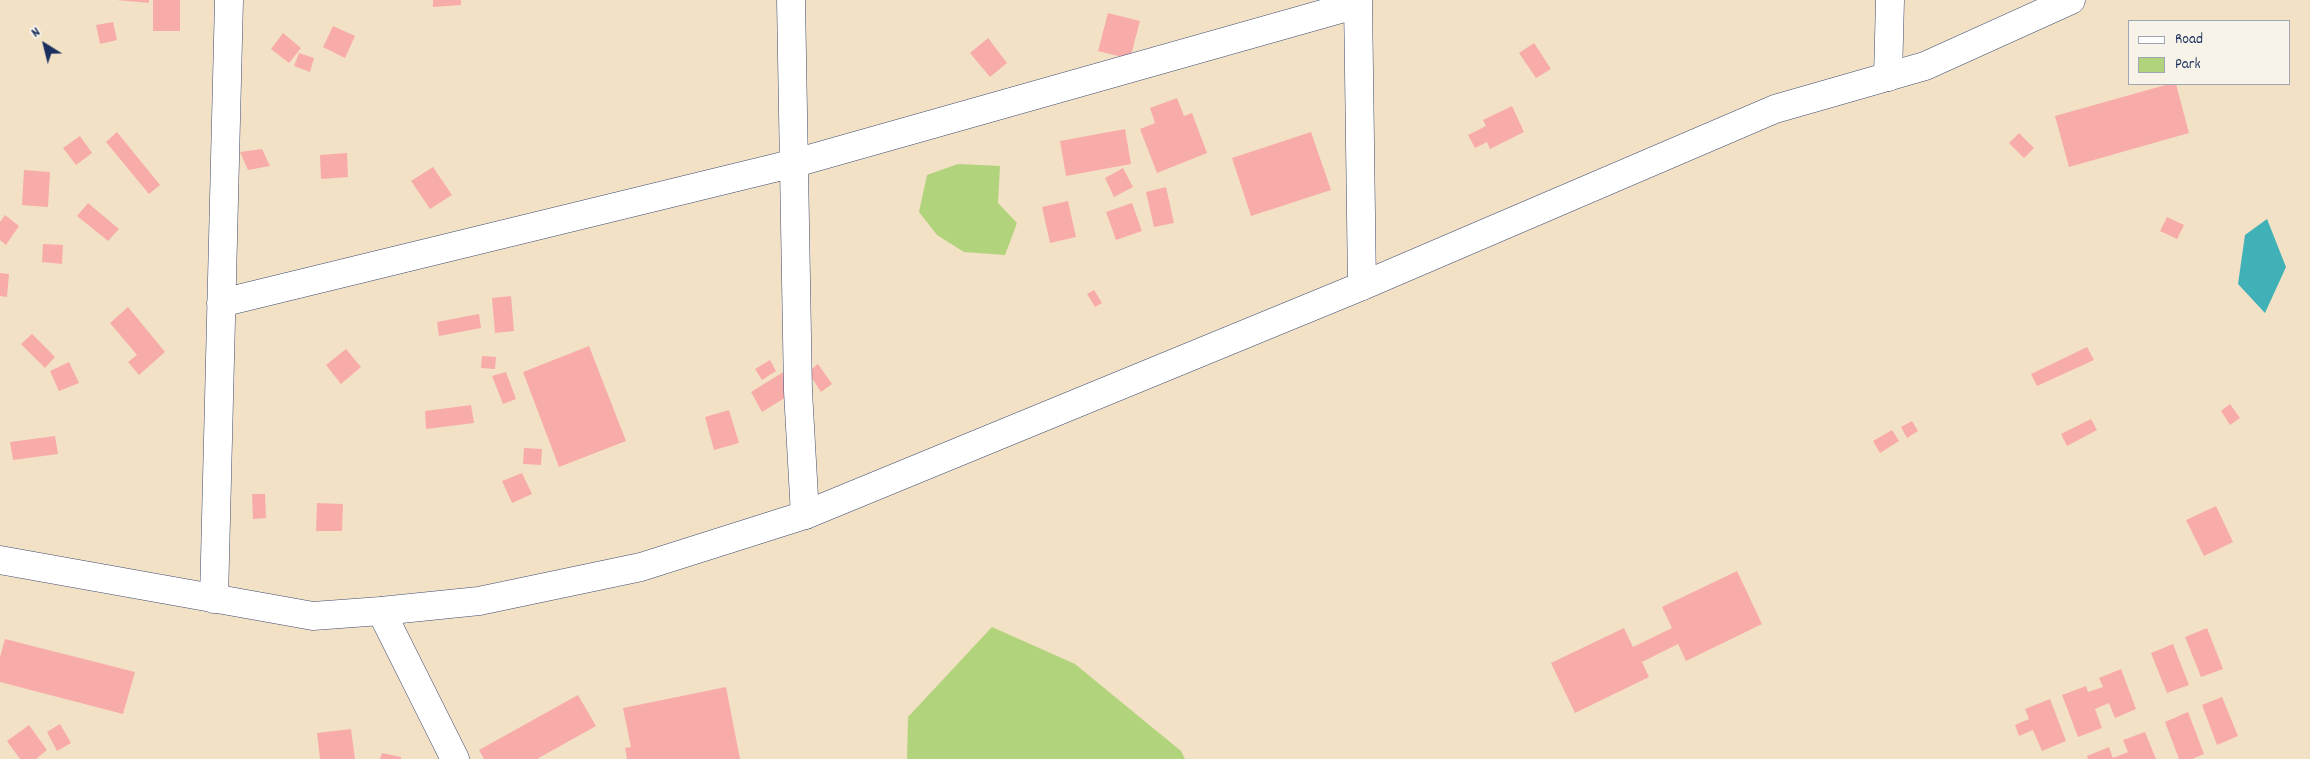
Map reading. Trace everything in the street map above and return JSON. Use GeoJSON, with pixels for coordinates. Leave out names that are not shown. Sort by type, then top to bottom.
{"type":"FeatureCollection","features":[{"type":"Feature","properties":{"kind":"street"},"geometry":{"type":"LineString","coordinates":[[214,599],[229,0]]}},
{"type":"Feature","properties":{"kind":"street"},"geometry":{"type":"LineString","coordinates":[[791,0],[798,390],[805,515]]}},
{"type":"Feature","properties":{"kind":"street"},"geometry":{"type":"LineString","coordinates":[[1888,77],[1890,0]]}},
{"type":"Feature","properties":{"kind":"street"},"geometry":{"type":"LineString","coordinates":[[0,560],[313,616],[479,601],[641,566],[805,515],[1362,286],[1775,109],[1924,66],[2071,0]]}},
{"type":"Feature","properties":{"kind":"street"},"geometry":{"type":"LineString","coordinates":[[222,303],[795,163],[1358,2],[1362,286]]}},
{"type":"Feature","properties":{"kind":"street"},"geometry":{"type":"LineString","coordinates":[[381,611],[455,759]]}},
{"type":"Feature","properties":{"kind":"green space"},"geometry":{"type":"Polygon","coordinates":[[[958,164],[1000,166],[998,203],[1017,223],[1005,255],[964,252],[937,235],[919,212],[927,175],[958,164]]]}},
{"type":"Feature","properties":{"kind":"green space"},"geometry":{"type":"Polygon","coordinates":[[[992,627],[1075,664],[1181,751],[1185,759],[907,759],[908,717],[992,627]]]}},
{"type":"Feature","properties":{"kind":"water"},"geometry":{"type":"Polygon","coordinates":[[[2267,219],[2286,267],[2265,313],[2238,284],[2245,235],[2267,219]]]}},
{"type":"Feature","properties":{"kind":"building"},"geometry":{"type":"Polygon","coordinates":[[[116,0],[149,0],[149,3],[116,0]]]}},
{"type":"Feature","properties":{"kind":"building"},"geometry":{"type":"Polygon","coordinates":[[[153,0],[180,0],[180,31],[153,31],[153,0]]]}},
{"type":"Feature","properties":{"kind":"building"},"geometry":{"type":"Polygon","coordinates":[[[433,0],[461,0],[461,5],[433,7],[433,0]]]}},
{"type":"Feature","properties":{"kind":"building"},"geometry":{"type":"Polygon","coordinates":[[[1108,13],[1140,21],[1130,59],[1098,51],[1108,13]]]}},
{"type":"Feature","properties":{"kind":"building"},"geometry":{"type":"Polygon","coordinates":[[[113,22],[117,40],[100,44],[96,25],[113,22]]]}},
{"type":"Feature","properties":{"kind":"building"},"geometry":{"type":"Polygon","coordinates":[[[333,26],[355,36],[345,58],[323,47],[333,26]]]}},
{"type":"Feature","properties":{"kind":"building"},"geometry":{"type":"Polygon","coordinates":[[[283,33],[301,48],[289,63],[271,49],[283,33]]]}},
{"type":"Feature","properties":{"kind":"building"},"geometry":{"type":"Polygon","coordinates":[[[988,38],[1007,63],[990,77],[970,53],[988,38]]]}},
{"type":"Feature","properties":{"kind":"building"},"geometry":{"type":"Polygon","coordinates":[[[1534,43],[1551,69],[1536,78],[1519,53],[1534,43]]]}},
{"type":"Feature","properties":{"kind":"building"},"geometry":{"type":"Polygon","coordinates":[[[299,53],[314,58],[310,72],[294,66],[299,53]]]}},
{"type":"Feature","properties":{"kind":"building"},"geometry":{"type":"Polygon","coordinates":[[[2165,85],[2176,85],[2189,133],[2069,167],[2055,116],[2165,85]]]}},
{"type":"Feature","properties":{"kind":"building"},"geometry":{"type":"Polygon","coordinates":[[[1177,98],[1184,116],[1192,113],[1207,153],[1157,173],[1140,129],[1155,123],[1150,108],[1177,98]]]}},
{"type":"Feature","properties":{"kind":"building"},"geometry":{"type":"Polygon","coordinates":[[[1512,106],[1524,132],[1490,149],[1487,142],[1475,148],[1468,135],[1486,126],[1483,120],[1512,106]]]}},
{"type":"Feature","properties":{"kind":"building"},"geometry":{"type":"Polygon","coordinates":[[[1125,129],[1131,164],[1066,176],[1060,141],[1125,129]]]}},
{"type":"Feature","properties":{"kind":"building"},"geometry":{"type":"Polygon","coordinates":[[[117,132],[160,185],[149,194],[106,142],[117,132]]]}},
{"type":"Feature","properties":{"kind":"building"},"geometry":{"type":"Polygon","coordinates":[[[1311,132],[1331,190],[1251,216],[1232,158],[1311,132]]]}},
{"type":"Feature","properties":{"kind":"building"},"geometry":{"type":"Polygon","coordinates":[[[2019,133],[2034,148],[2024,158],[2009,143],[2019,133]]]}},
{"type":"Feature","properties":{"kind":"building"},"geometry":{"type":"Polygon","coordinates":[[[80,136],[92,153],[76,165],[63,148],[80,136]]]}},
{"type":"Feature","properties":{"kind":"building"},"geometry":{"type":"Polygon","coordinates":[[[262,149],[270,166],[248,170],[240,152],[262,149]]]}},
{"type":"Feature","properties":{"kind":"building"},"geometry":{"type":"Polygon","coordinates":[[[347,153],[348,177],[321,179],[320,155],[347,153]]]}},
{"type":"Feature","properties":{"kind":"building"},"geometry":{"type":"Polygon","coordinates":[[[433,167],[452,195],[430,209],[411,181],[433,167]]]}},
{"type":"Feature","properties":{"kind":"building"},"geometry":{"type":"Polygon","coordinates":[[[1123,168],[1133,187],[1114,197],[1105,178],[1123,168]]]}},
{"type":"Feature","properties":{"kind":"building"},"geometry":{"type":"Polygon","coordinates":[[[24,170],[50,172],[48,207],[22,205],[24,170]]]}},
{"type":"Feature","properties":{"kind":"building"},"geometry":{"type":"Polygon","coordinates":[[[1166,187],[1174,223],[1154,227],[1146,192],[1166,187]]]}},
{"type":"Feature","properties":{"kind":"building"},"geometry":{"type":"Polygon","coordinates":[[[1068,201],[1076,237],[1050,243],[1042,207],[1068,201]]]}},
{"type":"Feature","properties":{"kind":"building"},"geometry":{"type":"Polygon","coordinates":[[[88,203],[119,229],[108,241],[77,216],[88,203]]]}},
{"type":"Feature","properties":{"kind":"building"},"geometry":{"type":"Polygon","coordinates":[[[1132,203],[1142,231],[1116,240],[1106,212],[1132,203]]]}},
{"type":"Feature","properties":{"kind":"building"},"geometry":{"type":"Polygon","coordinates":[[[5,215],[19,226],[6,245],[0,240],[0,222],[5,215]]]}},
{"type":"Feature","properties":{"kind":"building"},"geometry":{"type":"Polygon","coordinates":[[[2167,217],[2184,225],[2177,239],[2160,231],[2167,217]]]}},
{"type":"Feature","properties":{"kind":"building"},"geometry":{"type":"Polygon","coordinates":[[[43,244],[63,245],[62,264],[42,262],[43,244]]]}},
{"type":"Feature","properties":{"kind":"building"},"geometry":{"type":"Polygon","coordinates":[[[0,273],[9,274],[7,297],[0,296],[0,273]]]}},
{"type":"Feature","properties":{"kind":"building"},"geometry":{"type":"Polygon","coordinates":[[[1094,290],[1102,303],[1095,307],[1087,294],[1094,290]]]}},
{"type":"Feature","properties":{"kind":"building"},"geometry":{"type":"Polygon","coordinates":[[[511,296],[514,331],[495,333],[492,298],[511,296]]]}},
{"type":"Feature","properties":{"kind":"building"},"geometry":{"type":"Polygon","coordinates":[[[128,307],[165,352],[139,375],[128,362],[137,355],[110,323],[128,307]]]}},
{"type":"Feature","properties":{"kind":"building"},"geometry":{"type":"Polygon","coordinates":[[[479,314],[481,328],[439,336],[437,322],[479,314]]]}},
{"type":"Feature","properties":{"kind":"building"},"geometry":{"type":"Polygon","coordinates":[[[32,334],[55,357],[45,368],[21,344],[32,334]]]}},
{"type":"Feature","properties":{"kind":"building"},"geometry":{"type":"Polygon","coordinates":[[[589,346],[626,441],[559,467],[523,372],[589,346]]]}},
{"type":"Feature","properties":{"kind":"building"},"geometry":{"type":"Polygon","coordinates":[[[2087,347],[2094,360],[2037,386],[2031,374],[2087,347]]]}},
{"type":"Feature","properties":{"kind":"building"},"geometry":{"type":"Polygon","coordinates":[[[346,349],[361,367],[341,384],[326,365],[346,349]]]}},
{"type":"Feature","properties":{"kind":"building"},"geometry":{"type":"Polygon","coordinates":[[[482,356],[496,357],[495,369],[481,368],[482,356]]]}},
{"type":"Feature","properties":{"kind":"building"},"geometry":{"type":"Polygon","coordinates":[[[770,360],[776,371],[762,380],[755,369],[770,360]]]}},
{"type":"Feature","properties":{"kind":"building"},"geometry":{"type":"Polygon","coordinates":[[[69,362],[79,383],[59,391],[50,371],[69,362]]]}},
{"type":"Feature","properties":{"kind":"building"},"geometry":{"type":"Polygon","coordinates":[[[818,364],[832,384],[821,392],[808,372],[818,364]]]}},
{"type":"Feature","properties":{"kind":"building"},"geometry":{"type":"Polygon","coordinates":[[[785,371],[796,391],[762,412],[751,392],[785,371]]]}},
{"type":"Feature","properties":{"kind":"building"},"geometry":{"type":"Polygon","coordinates":[[[506,372],[516,399],[503,404],[492,376],[506,372]]]}},
{"type":"Feature","properties":{"kind":"building"},"geometry":{"type":"Polygon","coordinates":[[[2230,404],[2240,418],[2230,425],[2221,411],[2230,404]]]}},
{"type":"Feature","properties":{"kind":"building"},"geometry":{"type":"Polygon","coordinates":[[[471,405],[474,423],[426,429],[425,411],[471,405]]]}},
{"type":"Feature","properties":{"kind":"building"},"geometry":{"type":"Polygon","coordinates":[[[729,410],[739,443],[714,450],[705,417],[729,410]]]}},
{"type":"Feature","properties":{"kind":"building"},"geometry":{"type":"Polygon","coordinates":[[[2091,419],[2097,430],[2067,446],[2061,434],[2091,419]]]}},
{"type":"Feature","properties":{"kind":"building"},"geometry":{"type":"Polygon","coordinates":[[[1912,421],[1918,431],[1907,438],[1901,427],[1912,421]]]}},
{"type":"Feature","properties":{"kind":"building"},"geometry":{"type":"Polygon","coordinates":[[[1892,430],[1899,441],[1880,453],[1873,441],[1892,430]]]}},
{"type":"Feature","properties":{"kind":"building"},"geometry":{"type":"Polygon","coordinates":[[[55,436],[58,454],[13,460],[10,442],[55,436]]]}},
{"type":"Feature","properties":{"kind":"building"},"geometry":{"type":"Polygon","coordinates":[[[524,448],[542,449],[541,465],[523,464],[524,448]]]}},
{"type":"Feature","properties":{"kind":"building"},"geometry":{"type":"Polygon","coordinates":[[[522,473],[532,494],[512,503],[502,481],[522,473]]]}},
{"type":"Feature","properties":{"kind":"building"},"geometry":{"type":"Polygon","coordinates":[[[252,494],[265,494],[266,518],[253,519],[252,494]]]}},
{"type":"Feature","properties":{"kind":"building"},"geometry":{"type":"Polygon","coordinates":[[[317,503],[343,504],[342,531],[316,531],[317,503]]]}},
{"type":"Feature","properties":{"kind":"building"},"geometry":{"type":"Polygon","coordinates":[[[2216,506],[2233,542],[2204,556],[2186,520],[2216,506]]]}},
{"type":"Feature","properties":{"kind":"building"},"geometry":{"type":"Polygon","coordinates":[[[1737,571],[1762,624],[1686,661],[1678,644],[1642,662],[1649,677],[1575,713],[1551,663],[1624,628],[1633,647],[1672,628],[1662,607],[1737,571]]]}},
{"type":"Feature","properties":{"kind":"building"},"geometry":{"type":"Polygon","coordinates":[[[2207,628],[2223,669],[2201,677],[2185,637],[2207,628]]]}},
{"type":"Feature","properties":{"kind":"building"},"geometry":{"type":"Polygon","coordinates":[[[5,639],[135,672],[123,714],[0,682],[0,657],[5,639]]]}},
{"type":"Feature","properties":{"kind":"building"},"geometry":{"type":"Polygon","coordinates":[[[2173,644],[2189,685],[2167,693],[2151,653],[2173,644]]]}},
{"type":"Feature","properties":{"kind":"building"},"geometry":{"type":"Polygon","coordinates":[[[2121,669],[2136,709],[2115,718],[2109,703],[2095,709],[2102,728],[2078,737],[2062,695],[2086,686],[2088,692],[2103,687],[2099,678],[2121,669]]]}},
{"type":"Feature","properties":{"kind":"building"},"geometry":{"type":"Polygon","coordinates":[[[726,687],[740,759],[627,759],[625,748],[631,747],[623,708],[726,687]]]}},
{"type":"Feature","properties":{"kind":"building"},"geometry":{"type":"Polygon","coordinates":[[[578,695],[596,726],[537,759],[484,759],[479,750],[578,695]]]}},
{"type":"Feature","properties":{"kind":"building"},"geometry":{"type":"Polygon","coordinates":[[[2222,697],[2238,736],[2217,745],[2202,705],[2222,697]]]}},
{"type":"Feature","properties":{"kind":"building"},"geometry":{"type":"Polygon","coordinates":[[[2050,699],[2066,741],[2042,751],[2033,730],[2019,736],[2015,725],[2029,719],[2025,709],[2050,699]]]}},
{"type":"Feature","properties":{"kind":"building"},"geometry":{"type":"Polygon","coordinates":[[[2188,712],[2204,754],[2192,759],[2179,759],[2165,722],[2188,712]]]}},
{"type":"Feature","properties":{"kind":"building"},"geometry":{"type":"Polygon","coordinates":[[[60,724],[71,743],[57,751],[47,732],[60,724]]]}},
{"type":"Feature","properties":{"kind":"building"},"geometry":{"type":"Polygon","coordinates":[[[29,725],[47,750],[36,759],[20,759],[7,741],[29,725]]]}},
{"type":"Feature","properties":{"kind":"building"},"geometry":{"type":"Polygon","coordinates":[[[351,729],[355,759],[320,759],[317,733],[351,729]]]}},
{"type":"Feature","properties":{"kind":"building"},"geometry":{"type":"Polygon","coordinates":[[[2145,732],[2156,759],[2088,759],[2087,756],[2109,747],[2113,758],[2128,752],[2123,740],[2145,732]]]}},
{"type":"Feature","properties":{"kind":"building"},"geometry":{"type":"Polygon","coordinates":[[[382,753],[401,757],[401,759],[380,759],[382,753]]]}}]}
